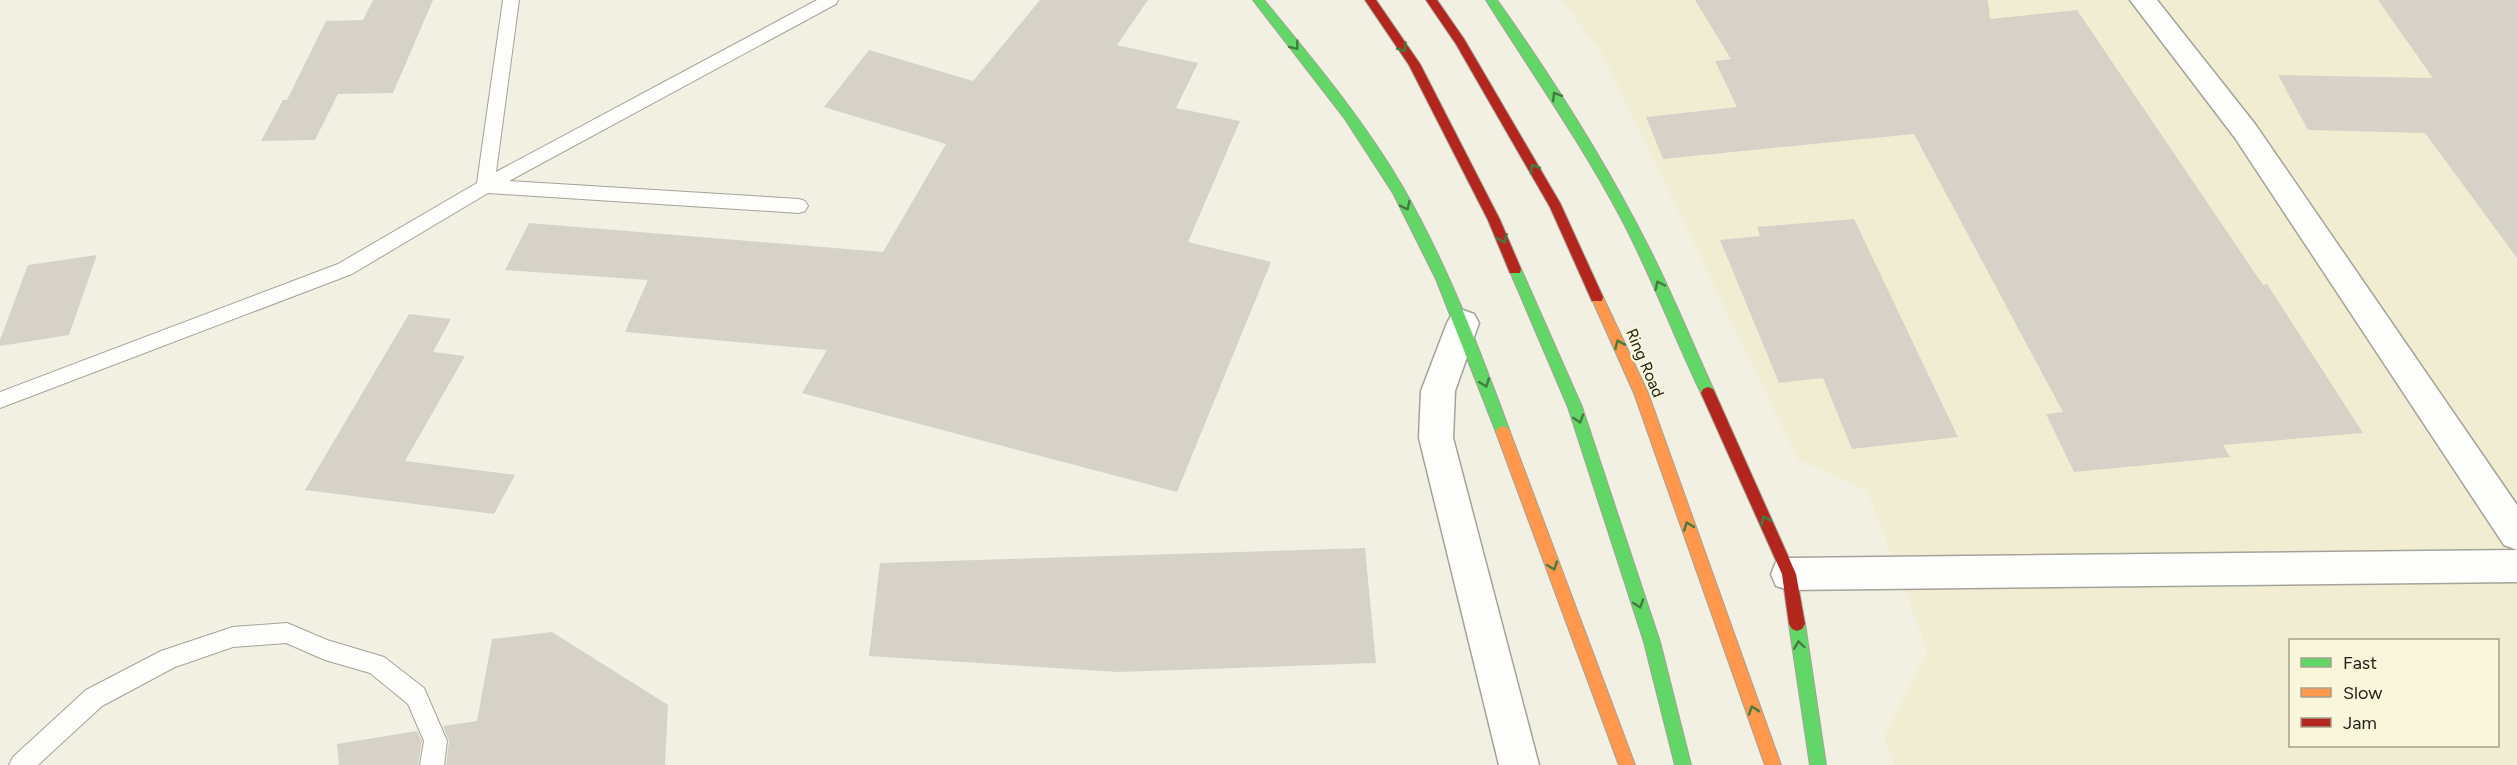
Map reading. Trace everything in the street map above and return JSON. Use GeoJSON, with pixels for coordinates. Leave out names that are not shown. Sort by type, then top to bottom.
{"type":"FeatureCollection","features":[{"type":"Feature","properties":{"kind":"main road"},"geometry":{"type":"LineString","coordinates":[[1258,0],[1340,103],[1398,190],[1463,323],[1627,765]]}},
{"type":"Feature","properties":{"kind":"main road"},"geometry":{"type":"LineString","coordinates":[[1370,0],[1414,64],[1494,220],[1575,407],[1652,642],[1683,765]]}},
{"type":"Feature","properties":{"kind":"main road","name":"Ring Road"},"geometry":{"type":"LineString","coordinates":[[1431,0],[1460,42],[1556,206],[1641,393],[1773,765]]}},
{"type":"Feature","properties":{"kind":"main road"},"geometry":{"type":"LineString","coordinates":[[1491,0],[1527,50],[1584,140],[1644,252],[1789,574],[1818,765]]}},
{"type":"Feature","properties":{"kind":"street"},"geometry":{"type":"LineString","coordinates":[[2143,0],[2245,131],[2517,534]]}},
{"type":"Feature","properties":{"kind":"street"},"geometry":{"type":"LineString","coordinates":[[1463,323],[1438,392],[1436,438],[1519,765]]}},
{"type":"Feature","properties":{"kind":"street"},"geometry":{"type":"LineString","coordinates":[[1789,574],[2517,566]]}},
{"type":"Feature","properties":{"kind":"lane"},"geometry":{"type":"LineString","coordinates":[[485,186],[511,0]]}},
{"type":"Feature","properties":{"kind":"lane"},"geometry":{"type":"LineString","coordinates":[[0,400],[345,269],[485,186],[830,0]]}},
{"type":"Feature","properties":{"kind":"lane"},"geometry":{"type":"LineString","coordinates":[[485,186],[799,206]]}},
{"type":"Feature","properties":{"kind":"lane"},"geometry":{"type":"LineString","coordinates":[[21,765],[94,698],[169,658],[233,637],[287,633],[325,650],[376,664],[416,696],[436,741],[432,765]]}},
{"type":"Feature","properties":{"kind":"shaded area"},"geometry":{"type":"Polygon","coordinates":[[[1561,0],[2517,0],[2517,765],[1894,765],[1884,736],[1927,650],[1867,490],[1798,460],[1602,53],[1561,0]]]}},
{"type":"Feature","properties":{"kind":"building"},"geometry":{"type":"Polygon","coordinates":[[[373,0],[433,0],[393,93],[338,94],[315,140],[261,141],[283,100],[287,100],[326,21],[363,20],[373,0]]]}},
{"type":"Feature","properties":{"kind":"building"},"geometry":{"type":"Polygon","coordinates":[[[1040,0],[1148,0],[1117,45],[1198,63],[1176,108],[1240,121],[1188,242],[1271,262],[1177,492],[802,393],[827,350],[625,332],[648,280],[505,270],[529,223],[883,252],[946,144],[824,107],[869,50],[973,81],[1040,0]]]}},
{"type":"Feature","properties":{"kind":"building"},"geometry":{"type":"Polygon","coordinates":[[[1695,0],[1988,0],[1990,19],[2077,10],[2263,285],[2267,284],[2363,433],[2223,445],[2230,457],[2074,472],[2046,414],[2063,412],[1914,134],[1663,159],[1646,117],[1737,107],[1715,61],[1731,59],[1695,0]]]}},
{"type":"Feature","properties":{"kind":"building"},"geometry":{"type":"Polygon","coordinates":[[[2378,0],[2517,0],[2517,258],[2425,133],[2308,130],[2278,75],[2433,78],[2378,0]]]}},
{"type":"Feature","properties":{"kind":"building"},"geometry":{"type":"Polygon","coordinates":[[[1854,219],[1958,437],[1852,449],[1823,378],[1779,383],[1720,240],[1760,236],[1757,227],[1854,219]]]}},
{"type":"Feature","properties":{"kind":"building"},"geometry":{"type":"Polygon","coordinates":[[[97,255],[69,335],[0,346],[0,340],[28,265],[97,255]]]}},
{"type":"Feature","properties":{"kind":"building"},"geometry":{"type":"Polygon","coordinates":[[[409,314],[451,319],[433,352],[465,356],[405,461],[515,475],[494,514],[305,490],[409,314]]]}},
{"type":"Feature","properties":{"kind":"building"},"geometry":{"type":"Polygon","coordinates":[[[1365,548],[1376,663],[1118,672],[869,656],[880,563],[1365,548]]]}},
{"type":"Feature","properties":{"kind":"building"},"geometry":{"type":"Polygon","coordinates":[[[552,632],[668,705],[665,765],[446,765],[449,741],[443,726],[477,721],[492,639],[552,632]]]}},
{"type":"Feature","properties":{"kind":"building"},"geometry":{"type":"Polygon","coordinates":[[[417,731],[422,741],[418,765],[339,765],[337,744],[417,731]]]}},
{"type":"Feature","properties":{"kind":"traffic: fast"},"geometry":{"type":"LineString","coordinates":[[1258,0],[1367,140],[1398,190],[1443,279],[1503,432]]}},
{"type":"Feature","properties":{"kind":"traffic: fast"},"geometry":{"type":"LineString","coordinates":[[1491,0],[1553,91],[1610,185],[1652,268],[1708,393]]}},
{"type":"Feature","properties":{"kind":"traffic: fast"},"geometry":{"type":"LineString","coordinates":[[1515,269],[1575,407],[1652,642],[1683,765]]}},
{"type":"Feature","properties":{"kind":"traffic: fast"},"geometry":{"type":"LineString","coordinates":[[1797,624],[1818,765]]}},
{"type":"Feature","properties":{"kind":"traffic: slow"},"geometry":{"type":"LineString","coordinates":[[1597,297],[1641,393],[1773,765]]}},
{"type":"Feature","properties":{"kind":"traffic: slow"},"geometry":{"type":"LineString","coordinates":[[1503,432],[1627,765]]}},
{"type":"Feature","properties":{"kind":"traffic: jam"},"geometry":{"type":"LineString","coordinates":[[1370,0],[1414,64],[1494,220],[1515,269]]}},
{"type":"Feature","properties":{"kind":"traffic: jam"},"geometry":{"type":"LineString","coordinates":[[1431,0],[1460,42],[1556,206],[1597,297]]}},
{"type":"Feature","properties":{"kind":"traffic: jam"},"geometry":{"type":"LineString","coordinates":[[1708,393],[1789,574],[1797,624]]}}]}
